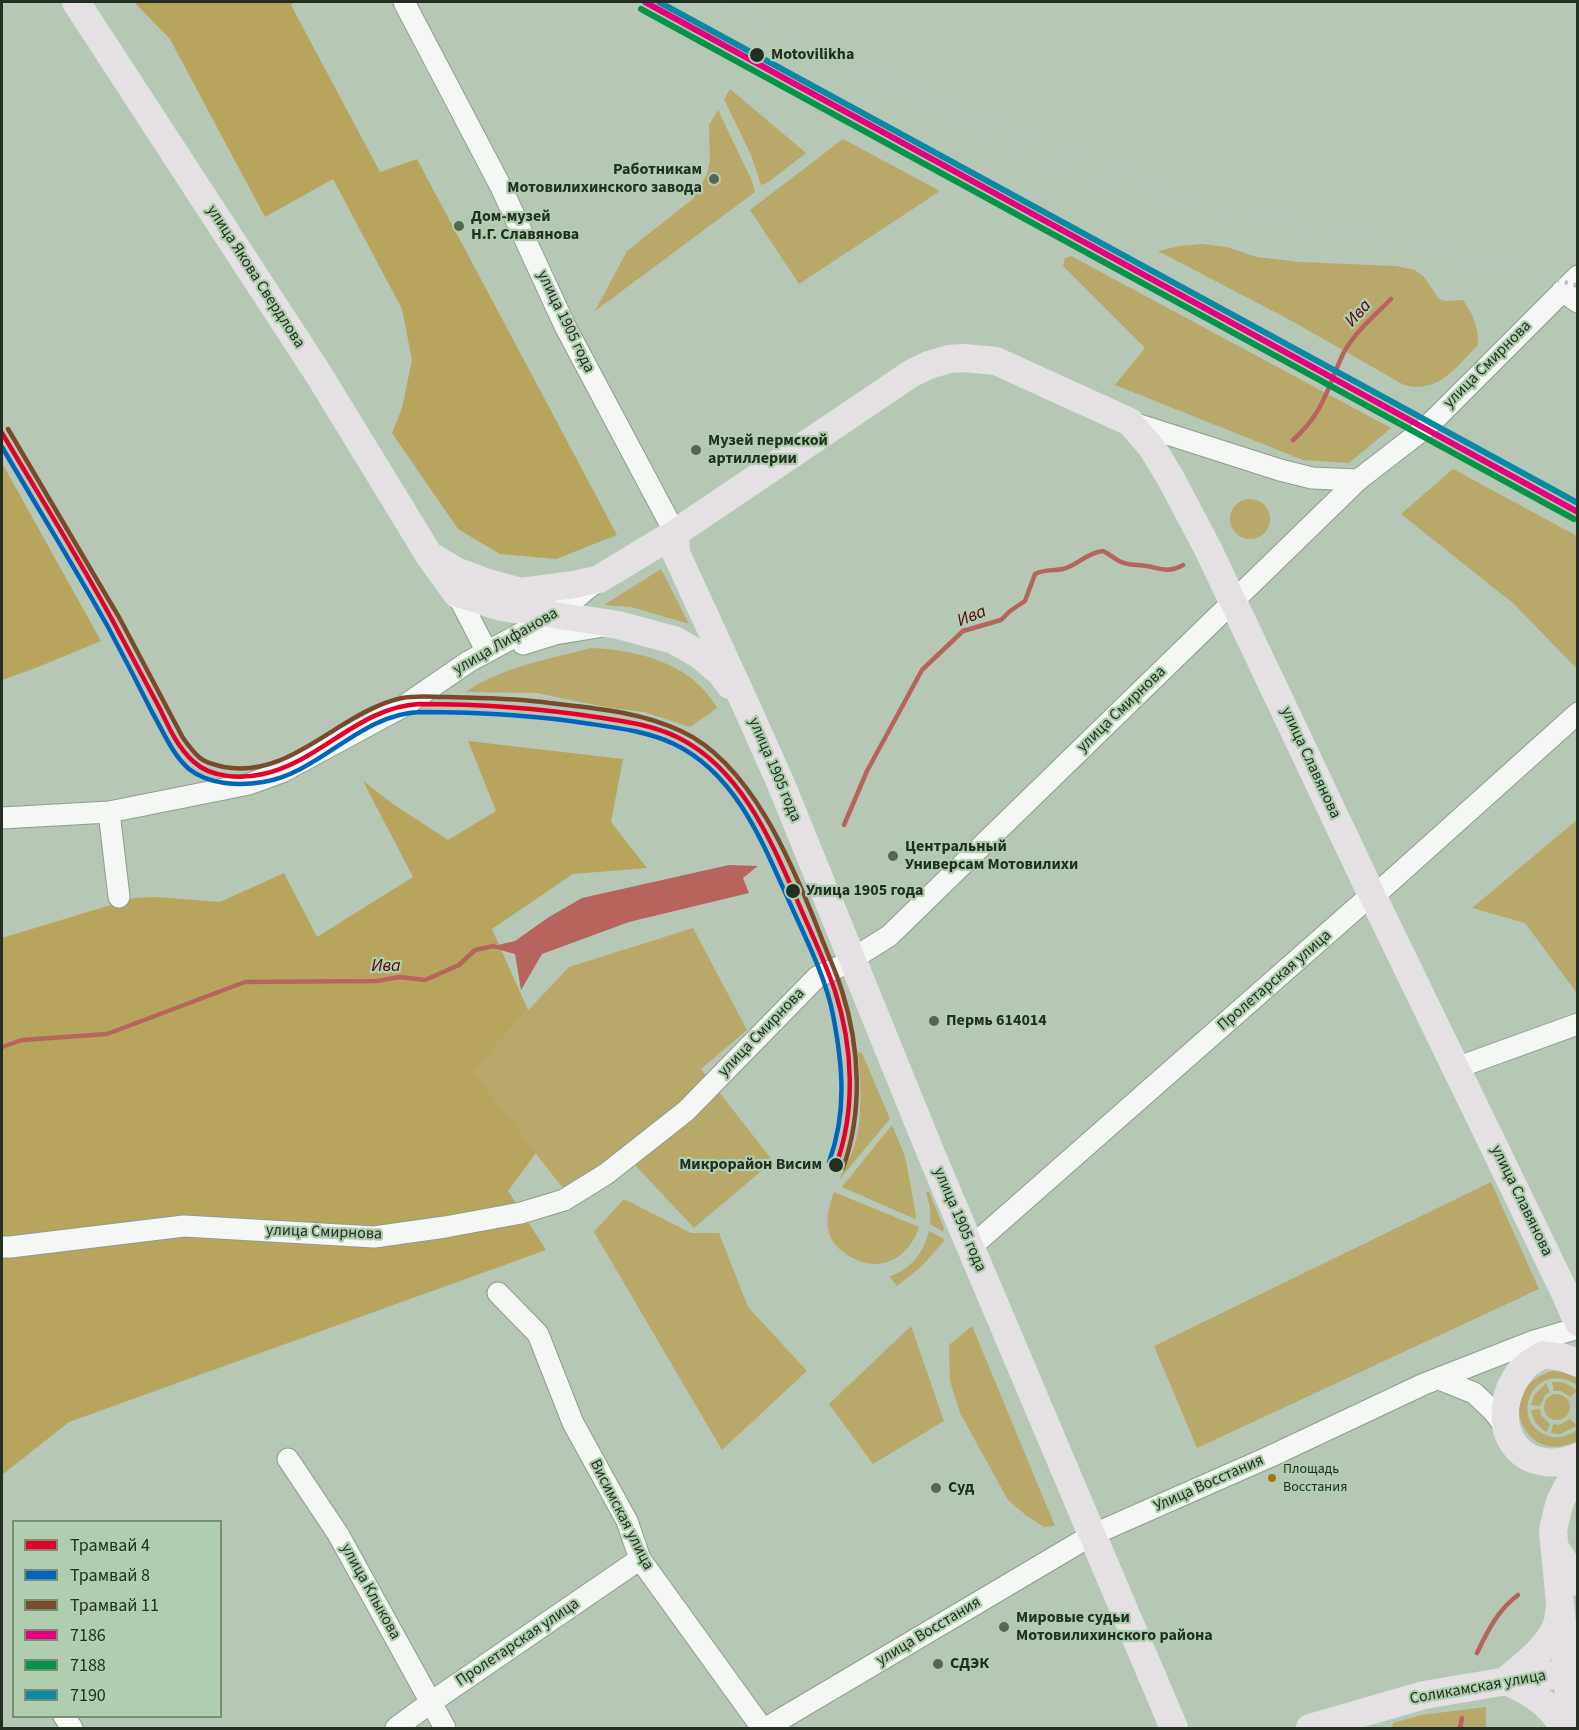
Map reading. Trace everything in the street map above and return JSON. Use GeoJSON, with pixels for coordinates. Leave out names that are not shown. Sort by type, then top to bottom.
{"type":"FeatureCollection","features":[{"type":"Feature","properties":{"kind":"main road","name":"улица Якова Свердлова"},"geometry":{"type":"LineString","coordinates":[[76,2],[319,375],[429,555],[457,594]]}},
{"type":"Feature","properties":{"kind":"main road","name":"улица Славянова"},"geometry":{"type":"LineString","coordinates":[[675,533],[912,372],[949,359],[996,361],[1130,422],[1151,447],[1170,477],[1233,602],[1578,1323]]}},
{"type":"Feature","properties":{"kind":"main road","name":"улица Якова Свердлова"},"geometry":{"type":"LineString","coordinates":[[429,555],[456,571],[521,592],[574,585],[599,579],[675,533]]}},
{"type":"Feature","properties":{"kind":"main road","name":"улица 1905 года"},"geometry":{"type":"LineString","coordinates":[[675,533],[676,553],[748,710],[852,957],[932,1156],[1174,1728]]}},
{"type":"Feature","properties":{"kind":"main road"},"geometry":{"type":"LineString","coordinates":[[457,594],[502,607],[555,615]]}},
{"type":"Feature","properties":{"kind":"main road","name":"улица 1905 года"},"geometry":{"type":"LineString","coordinates":[[555,615],[618,625],[674,640],[700,655],[720,672],[748,710]]}},
{"type":"Feature","properties":{"kind":"main road"},"geometry":{"type":"LineString","coordinates":[[1578,1363],[1562,1357],[1543,1354],[1525,1365],[1507,1393],[1503,1409],[1505,1426],[1512,1441],[1521,1452],[1534,1460],[1549,1463],[1564,1462],[1578,1457]]}},
{"type":"Feature","properties":{"kind":"main road"},"geometry":{"type":"LineString","coordinates":[[1505,1681],[1535,1657],[1547,1643],[1559,1618],[1553,1531],[1558,1504],[1564,1490],[1578,1473]]}},
{"type":"Feature","properties":{"kind":"main road"},"geometry":{"type":"LineString","coordinates":[[1553,1545],[1578,1581]]}},
{"type":"Feature","properties":{"kind":"main road"},"geometry":{"type":"LineString","coordinates":[[1558,1602],[1572,1672],[1572,1728]]}},
{"type":"Feature","properties":{"kind":"main road","name":"Соликамская улица"},"geometry":{"type":"LineString","coordinates":[[1310,1728],[1424,1695],[1572,1672]]}},
{"type":"Feature","properties":{"kind":"main road"},"geometry":{"type":"LineString","coordinates":[[1505,1681],[1520,1686],[1549,1708],[1563,1728]]}},
{"type":"Feature","properties":{"kind":"street","name":"улица 1905 года"},"geometry":{"type":"LineString","coordinates":[[404,2],[501,187],[565,326],[675,533]]}},
{"type":"Feature","properties":{"kind":"street","name":"улица Смирнова"},"geometry":{"type":"LineString","coordinates":[[2,1247],[184,1226],[374,1237],[521,1213],[564,1200],[606,1174],[686,1111],[817,977],[842,966],[852,957],[889,936],[1358,480],[1424,429],[1570,296],[1578,276]]}},
{"type":"Feature","properties":{"kind":"street"},"geometry":{"type":"LineString","coordinates":[[1130,422],[1311,478],[1358,480]]}},
{"type":"Feature","properties":{"kind":"street","name":"улица Лифанова"},"geometry":{"type":"LineString","coordinates":[[2,818],[109,812],[249,784],[282,772],[404,706],[468,662],[555,615],[599,579]]}},
{"type":"Feature","properties":{"kind":"street"},"geometry":{"type":"LineString","coordinates":[[457,594],[487,652]]}},
{"type":"Feature","properties":{"kind":"street","name":"улица Лифанова"},"geometry":{"type":"LineString","coordinates":[[440,681],[536,639],[582,629],[618,625]]}},
{"type":"Feature","properties":{"kind":"street","name":"Пролетарская улица"},"geometry":{"type":"LineString","coordinates":[[971,1247],[1372,895],[1383,888],[1578,713]]}},
{"type":"Feature","properties":{"kind":"street"},"geometry":{"type":"LineString","coordinates":[[109,812],[119,897]]}},
{"type":"Feature","properties":{"kind":"street"},"geometry":{"type":"LineString","coordinates":[[1456,1068],[1578,1024]]}},
{"type":"Feature","properties":{"kind":"street","name":"Висимская улица"},"geometry":{"type":"LineString","coordinates":[[498,1293],[538,1334],[573,1423],[627,1521],[640,1559],[764,1728]]}},
{"type":"Feature","properties":{"kind":"street"},"geometry":{"type":"LineString","coordinates":[[1471,1366],[1543,1354],[1566,1343],[1578,1329]]}},
{"type":"Feature","properties":{"kind":"street"},"geometry":{"type":"LineString","coordinates":[[1432,1382],[1534,1341],[1578,1329]]}},
{"type":"Feature","properties":{"kind":"street"},"geometry":{"type":"LineString","coordinates":[[1432,1382],[1474,1393],[1505,1426]]}},
{"type":"Feature","properties":{"kind":"street","name":"Улица Восстания"},"geometry":{"type":"LineString","coordinates":[[1092,1535],[1432,1382]]}},
{"type":"Feature","properties":{"kind":"street","name":"улица Клыкова"},"geometry":{"type":"LineString","coordinates":[[288,1459],[339,1534],[445,1728]]}},
{"type":"Feature","properties":{"kind":"street","name":"улица Восстания"},"geometry":{"type":"LineString","coordinates":[[764,1728],[1092,1535]]}},
{"type":"Feature","properties":{"kind":"street","name":"Пролетарская улица"},"geometry":{"type":"LineString","coordinates":[[396,1728],[640,1559]]}},
{"type":"Feature","properties":{"kind":"shaded area"},"geometry":{"type":"Polygon","coordinates":[[[134,2],[295,2],[291,5],[380,172],[417,159],[617,535],[556,559],[500,554],[458,529],[392,433],[402,408],[412,360],[402,309],[333,179],[265,217],[170,39],[134,2]]]}},
{"type":"Feature","properties":{"kind":"shaded area"},"geometry":{"type":"Polygon","coordinates":[[[730,89],[806,153],[767,183],[761,185],[751,155],[724,99],[730,89]]]}},
{"type":"Feature","properties":{"kind":"shaded area"},"geometry":{"type":"Polygon","coordinates":[[[718,110],[755,192],[595,311],[627,251],[694,198],[707,174],[710,161],[709,125],[718,110]]]}},
{"type":"Feature","properties":{"kind":"shaded area"},"geometry":{"type":"Polygon","coordinates":[[[843,139],[940,191],[799,284],[750,210],[843,139]]]}},
{"type":"Feature","properties":{"kind":"shaded area"},"geometry":{"type":"Polygon","coordinates":[[[1202,244],[1227,247],[1257,257],[1299,262],[1396,266],[1415,270],[1424,277],[1439,299],[1463,300],[1475,321],[1478,345],[1454,370],[1437,382],[1416,387],[1404,385],[1290,320],[1158,251],[1202,244]]]}},
{"type":"Feature","properties":{"kind":"shaded area"},"geometry":{"type":"Polygon","coordinates":[[[1071,256],[1391,428],[1349,463],[1303,460],[1115,385],[1145,348],[1063,266],[1065,258],[1071,256]]]}},
{"type":"Feature","properties":{"kind":"shaded area"},"geometry":{"type":"Polygon","coordinates":[[[2,463],[101,641],[2,680],[2,463]]]}},
{"type":"Feature","properties":{"kind":"shaded area"},"geometry":{"type":"Polygon","coordinates":[[[1453,469],[1577,536],[1577,669],[1514,604],[1401,514],[1453,469]]]}},
{"type":"Feature","properties":{"kind":"shaded area"},"geometry":{"type":"Polygon","coordinates":[[[1250,499],[1258,500],[1264,505],[1269,511],[1269,527],[1264,533],[1258,538],[1250,539],[1242,538],[1236,533],[1231,527],[1230,519],[1231,511],[1236,505],[1242,500],[1250,499]]]}},
{"type":"Feature","properties":{"kind":"shaded area"},"geometry":{"type":"Polygon","coordinates":[[[661,569],[689,624],[631,607],[604,605],[661,569]]]}},
{"type":"Feature","properties":{"kind":"shaded area"},"geometry":{"type":"Polygon","coordinates":[[[591,648],[645,656],[679,670],[706,693],[717,708],[690,727],[644,712],[611,708],[537,693],[466,692],[493,676],[509,670],[591,648]]]}},
{"type":"Feature","properties":{"kind":"shaded area"},"geometry":{"type":"Polygon","coordinates":[[[468,741],[623,759],[611,822],[647,868],[573,874],[492,929],[528,1010],[472,1071],[536,1153],[508,1191],[546,1250],[69,1422],[2,1475],[2,938],[134,898],[155,897],[220,902],[284,873],[317,937],[413,877],[363,781],[448,840],[496,811],[468,741]]]}},
{"type":"Feature","properties":{"kind":"shaded area"},"geometry":{"type":"Polygon","coordinates":[[[1577,820],[1578,992],[1576,992],[1525,923],[1472,908],[1577,820]]]}},
{"type":"Feature","properties":{"kind":"shaded area"},"geometry":{"type":"Polygon","coordinates":[[[729,865],[758,866],[743,878],[749,893],[629,922],[542,954],[521,990],[515,954],[489,947],[515,941],[549,917],[582,898],[729,865]]]}},
{"type":"Feature","properties":{"kind":"shaded area"},"geometry":{"type":"Polygon","coordinates":[[[693,928],[747,1030],[701,1069],[773,1161],[694,1228],[622,1151],[566,1192],[471,1071],[569,967],[693,928]]]}},
{"type":"Feature","properties":{"kind":"shaded area"},"geometry":{"type":"Polygon","coordinates":[[[858,1052],[862,1053],[890,1119],[839,1180],[853,1150],[859,1126],[858,1052]]]}},
{"type":"Feature","properties":{"kind":"shaded area"},"geometry":{"type":"Polygon","coordinates":[[[892,1125],[905,1156],[915,1219],[842,1187],[892,1125]]]}},
{"type":"Feature","properties":{"kind":"shaded area"},"geometry":{"type":"Polygon","coordinates":[[[1491,1182],[1539,1289],[1197,1448],[1154,1346],[1491,1182]]]}},
{"type":"Feature","properties":{"kind":"shaded area"},"geometry":{"type":"Polygon","coordinates":[[[834,1192],[919,1227],[914,1239],[899,1256],[880,1264],[858,1260],[846,1254],[833,1242],[828,1227],[828,1211],[834,1192]]]}},
{"type":"Feature","properties":{"kind":"shaded area"},"geometry":{"type":"Polygon","coordinates":[[[926,1192],[929,1192],[944,1228],[943,1232],[930,1224],[930,1208],[926,1192]]]}},
{"type":"Feature","properties":{"kind":"shaded area"},"geometry":{"type":"Polygon","coordinates":[[[624,1199],[691,1233],[719,1233],[748,1307],[807,1371],[722,1450],[594,1232],[624,1199]]]}},
{"type":"Feature","properties":{"kind":"shaded area"},"geometry":{"type":"Polygon","coordinates":[[[929,1231],[943,1238],[944,1241],[921,1267],[897,1286],[889,1276],[903,1270],[915,1260],[924,1246],[929,1231]]]}},
{"type":"Feature","properties":{"kind":"shaded area"},"geometry":{"type":"Polygon","coordinates":[[[911,1326],[944,1421],[873,1464],[829,1404],[911,1326]]]}},
{"type":"Feature","properties":{"kind":"shaded area"},"geometry":{"type":"Polygon","coordinates":[[[972,1326],[1055,1526],[1044,1527],[1008,1500],[960,1413],[950,1381],[949,1345],[972,1326]]]}},
{"type":"Feature","properties":{"kind":"shaded area"},"geometry":{"type":"Polygon","coordinates":[[[1552,1371],[1576,1376],[1577,1385],[1562,1379],[1549,1379],[1538,1385],[1531,1394],[1528,1405],[1529,1417],[1535,1427],[1546,1435],[1563,1437],[1577,1430],[1577,1441],[1558,1446],[1542,1444],[1530,1435],[1522,1423],[1519,1408],[1523,1393],[1533,1380],[1552,1371]]]}},
{"type":"Feature","properties":{"kind":"shaded area"},"geometry":{"type":"Polygon","coordinates":[[[1552,1382],[1571,1386],[1577,1391],[1570,1397],[1561,1391],[1554,1391],[1552,1382]]]}},
{"type":"Feature","properties":{"kind":"shaded area"},"geometry":{"type":"Polygon","coordinates":[[[1546,1383],[1550,1392],[1545,1395],[1540,1406],[1531,1405],[1534,1395],[1546,1383]]]}},
{"type":"Feature","properties":{"kind":"shaded area"},"geometry":{"type":"Polygon","coordinates":[[[1557,1394],[1566,1398],[1570,1407],[1566,1416],[1557,1420],[1548,1416],[1544,1407],[1548,1398],[1557,1394]]]}},
{"type":"Feature","properties":{"kind":"shaded area"},"geometry":{"type":"Polygon","coordinates":[[[1540,1409],[1541,1415],[1550,1424],[1547,1432],[1538,1425],[1532,1414],[1531,1410],[1540,1409]]]}},
{"type":"Feature","properties":{"kind":"shaded area"},"geometry":{"type":"Polygon","coordinates":[[[1570,1419],[1576,1425],[1575,1427],[1560,1434],[1551,1433],[1553,1424],[1559,1425],[1570,1419]]]}},
{"type":"Feature","properties":{"kind":"shaded area"},"geometry":{"type":"Polygon","coordinates":[[[1486,1707],[1486,1728],[1392,1728],[1393,1723],[1421,1715],[1486,1707]]]}},
{"type":"Feature","properties":{"kind":"waterway","name":"Ива"},"geometry":{"type":"LineString","coordinates":[[1293,440],[1304,430],[1319,409],[1344,352],[1366,324],[1391,299]]}},
{"type":"Feature","properties":{"kind":"waterway","name":"Ива"},"geometry":{"type":"LineString","coordinates":[[844,825],[867,771],[922,670],[963,631],[1001,620],[1025,601],[1035,574],[1063,569],[1103,551],[1122,563],[1165,570],[1183,565]]}},
{"type":"Feature","properties":{"kind":"waterway","name":"Ива"},"geometry":{"type":"LineString","coordinates":[[2,1047],[22,1040],[107,1034],[245,982],[377,981],[400,977],[425,980],[459,965],[475,950],[494,946]]}},
{"type":"Feature","properties":{"kind":"waterway"},"geometry":{"type":"LineString","coordinates":[[1477,1653],[1499,1614],[1518,1595]]}},
{"type":"Feature","properties":{"kind":"waterway"},"geometry":{"type":"LineString","coordinates":[[1460,1728],[1462,1718]]}},
{"type":"Feature","properties":{"kind":"tram line","name":"11"},"geometry":{"type":"LineString","coordinates":[[8,429],[120,619],[183,738],[205,761],[224,767],[249,768],[272,763],[294,754],[379,705],[419,696],[524,700],[617,712],[666,725],[706,746],[749,791],[767,819],[797,878],[840,984],[853,1035],[857,1080],[854,1125],[843,1168]]}},
{"type":"Feature","properties":{"kind":"tram line","name":"4"},"geometry":{"type":"LineString","coordinates":[[2,433],[102,601],[174,737],[194,762],[209,771],[227,776],[246,776],[284,768],[358,724],[397,707],[419,704],[530,709],[638,724],[679,738],[700,751],[719,767],[735,785],[763,827],[795,895],[835,991],[846,1034],[850,1078],[847,1122],[836,1165]]}},
{"type":"Feature","properties":{"kind":"tram line","name":"8"},"geometry":{"type":"LineString","coordinates":[[2,447],[108,627],[173,749],[183,763],[197,774],[225,783],[263,782],[303,768],[378,723],[398,715],[420,712],[527,716],[644,733],[674,744],[697,758],[716,774],[733,794],[760,839],[826,988],[833,1015],[842,1089],[839,1126],[829,1162]]}},
{"type":"Feature","properties":{"kind":"tram line"},"geometry":{"type":"LineString","coordinates":[[837,998],[854,1050],[859,1093],[855,1137],[828,1203],[826,1225],[836,1249],[847,1258],[873,1267],[887,1266],[900,1261],[911,1252],[919,1239],[923,1220],[910,1163]]}},
{"type":"Feature","properties":{"kind":"tram line"},"geometry":{"type":"LineString","coordinates":[[875,1076],[914,1170]]}},
{"type":"Feature","properties":{"kind":"tram line"},"geometry":{"type":"LineString","coordinates":[[825,1190],[819,1206],[817,1222],[824,1250],[833,1261],[845,1269],[878,1276]]}},
{"type":"Feature","properties":{"kind":"railway"},"geometry":{"type":"LineString","coordinates":[[717,2],[1037,162],[1088,181],[1144,195],[1509,266],[1578,286]]}},
{"type":"Feature","properties":{"kind":"railway"},"geometry":{"type":"LineString","coordinates":[[854,63],[1013,130],[1178,189]]}},
{"type":"Feature","properties":{"kind":"transit line","name":"7186"},"geometry":{"type":"LineString","coordinates":[[645,2],[1578,512]]}},
{"type":"Feature","properties":{"kind":"transit line","name":"7190"},"geometry":{"type":"LineString","coordinates":[[659,2],[1578,503]]}},
{"type":"Feature","properties":{"kind":"transit line","name":"7188"},"geometry":{"type":"LineString","coordinates":[[641,9],[1574,519]]}},
{"type":"Feature","properties":{"kind":"place","name":"Motovilikha"},"geometry":{"type":"Point","coordinates":[757,55]}},
{"type":"Feature","properties":{"kind":"place","name":"Работникам Мотовилихинского завода"},"geometry":{"type":"Point","coordinates":[714,179]}},
{"type":"Feature","properties":{"kind":"place","name":"Дом-музей Н.Г. Славянова"},"geometry":{"type":"Point","coordinates":[459,226]}},
{"type":"Feature","properties":{"kind":"place","name":"Музей пермской артиллерии"},"geometry":{"type":"Point","coordinates":[696,450]}},
{"type":"Feature","properties":{"kind":"place","name":"Центральный Универсам Мотовилихи"},"geometry":{"type":"Point","coordinates":[893,856]}},
{"type":"Feature","properties":{"kind":"place","name":"Улица 1905 года"},"geometry":{"type":"Point","coordinates":[793,891]}},
{"type":"Feature","properties":{"kind":"place","name":"Пермь 614014"},"geometry":{"type":"Point","coordinates":[934,1021]}},
{"type":"Feature","properties":{"kind":"place","name":"Микрорайон Висим"},"geometry":{"type":"Point","coordinates":[836,1165]}},
{"type":"Feature","properties":{"kind":"place","name":"Площадь Восстания"},"geometry":{"type":"Point","coordinates":[1272,1478]}},
{"type":"Feature","properties":{"kind":"place","name":"Суд"},"geometry":{"type":"Point","coordinates":[936,1488]}},
{"type":"Feature","properties":{"kind":"place","name":"Мировые судьи Мотовилихинского района"},"geometry":{"type":"Point","coordinates":[1004,1627]}},
{"type":"Feature","properties":{"kind":"place","name":"СДЭК"},"geometry":{"type":"Point","coordinates":[938,1664]}}]}
